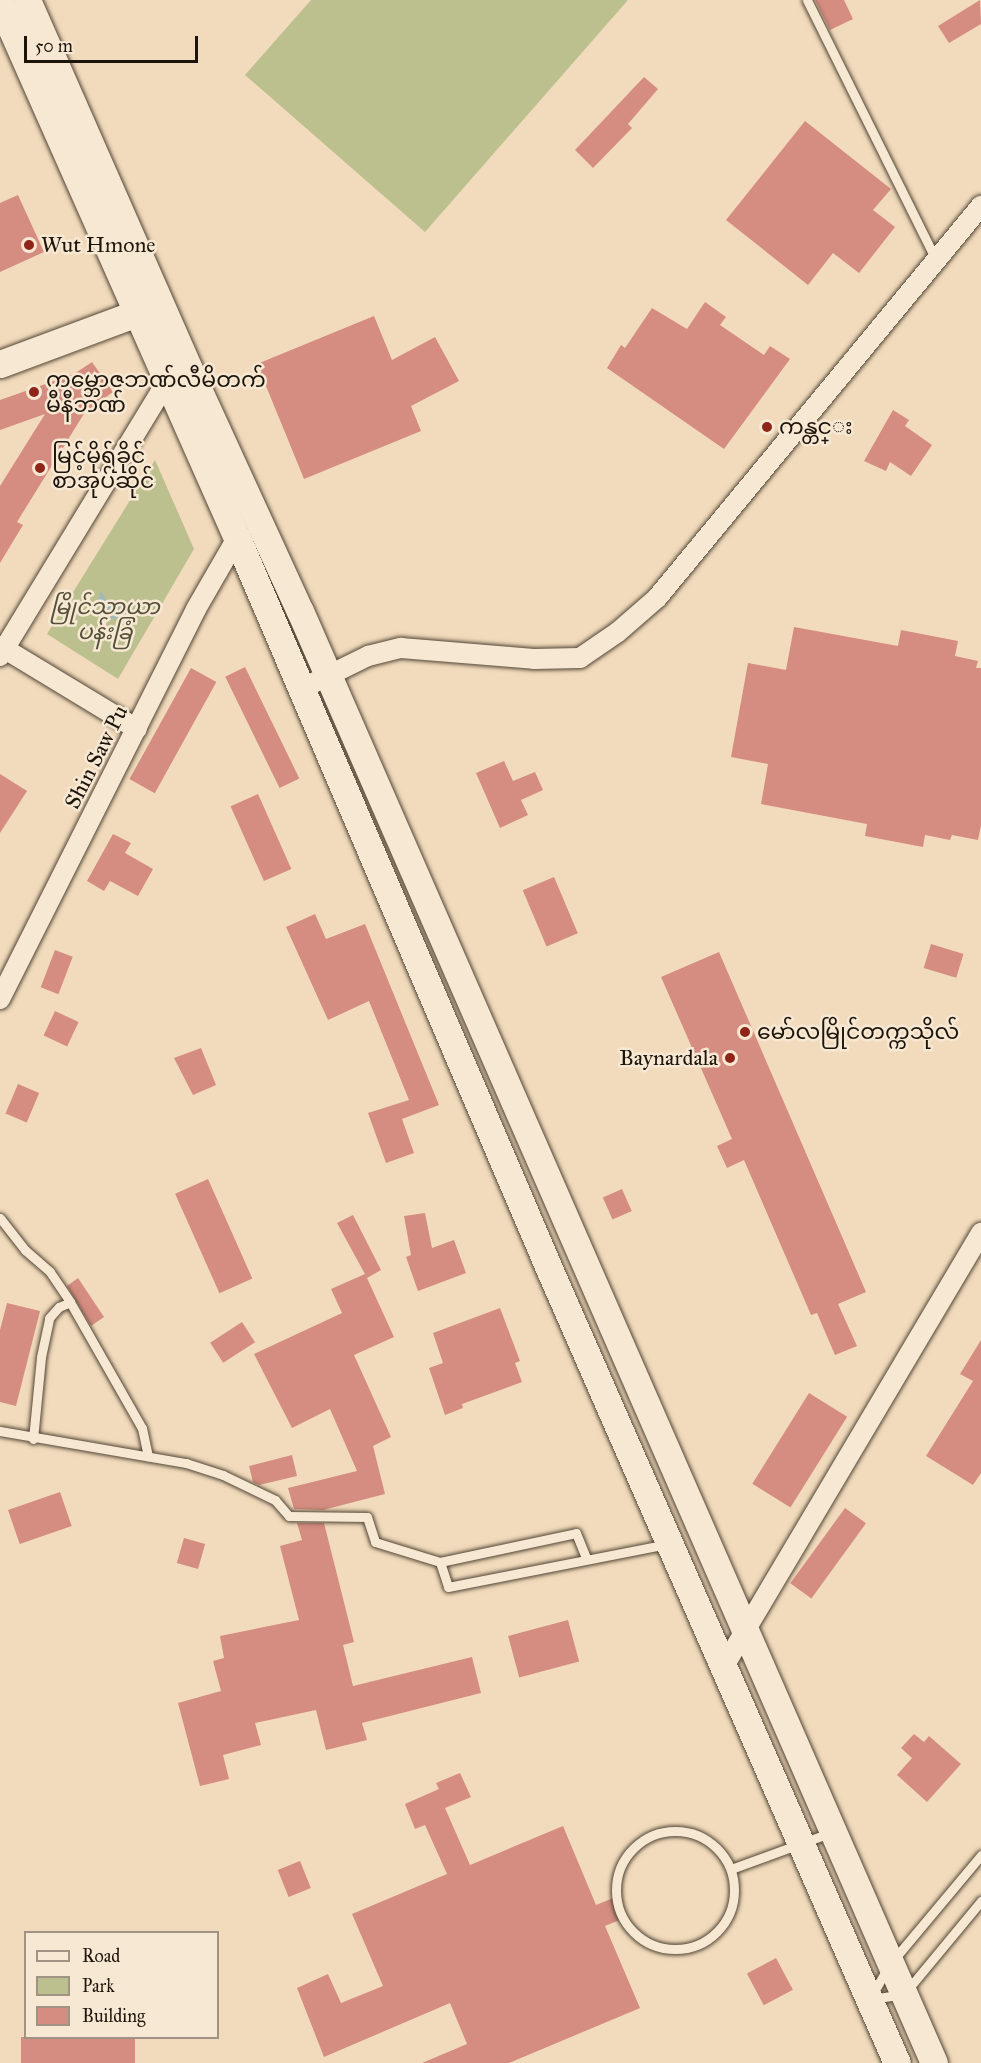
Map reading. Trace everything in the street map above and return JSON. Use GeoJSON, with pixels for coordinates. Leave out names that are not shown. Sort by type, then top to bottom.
{"type":"FeatureCollection","features":[{"type":"Feature","properties":{"kind":"main road"},"geometry":{"type":"LineString","coordinates":[[27,0],[148,309]]}},
{"type":"Feature","properties":{"kind":"main road"},"geometry":{"type":"LineString","coordinates":[[0,3],[178,376],[300,611],[934,2063]]}},
{"type":"Feature","properties":{"kind":"main road"},"geometry":{"type":"LineString","coordinates":[[0,364],[148,309]]}},
{"type":"Feature","properties":{"kind":"main road"},"geometry":{"type":"LineString","coordinates":[[178,376],[237,538],[551,1273],[897,2063]]}},
{"type":"Feature","properties":{"kind":"main road"},"geometry":{"type":"LineString","coordinates":[[551,1273],[582,1256]]}},
{"type":"Feature","properties":{"kind":"street"},"geometry":{"type":"LineString","coordinates":[[302,689],[368,656],[401,648],[534,659],[580,658],[618,632],[657,598],[978,212]]}},
{"type":"Feature","properties":{"kind":"street"},"geometry":{"type":"LineString","coordinates":[[137,729],[2,650],[178,376]]}},
{"type":"Feature","properties":{"kind":"street","name":"Shin Saw Pu"},"geometry":{"type":"LineString","coordinates":[[0,999],[196,609],[237,538]]}},
{"type":"Feature","properties":{"kind":"street"},"geometry":{"type":"LineString","coordinates":[[723,1668],[981,1233]]}},
{"type":"Feature","properties":{"kind":"lane"},"geometry":{"type":"LineString","coordinates":[[807,0],[936,260]]}},
{"type":"Feature","properties":{"kind":"lane"},"geometry":{"type":"LineString","coordinates":[[0,1218],[26,1250],[50,1272],[70,1302],[142,1428],[148,1456]]}},
{"type":"Feature","properties":{"kind":"lane"},"geometry":{"type":"LineString","coordinates":[[33,1438],[41,1357],[49,1318],[59,1307],[70,1302]]}},
{"type":"Feature","properties":{"kind":"lane"},"geometry":{"type":"LineString","coordinates":[[0,1431],[186,1463],[223,1475],[275,1500],[289,1516],[367,1517],[375,1542],[440,1562],[576,1533],[586,1558]]}},
{"type":"Feature","properties":{"kind":"lane"},"geometry":{"type":"LineString","coordinates":[[440,1562],[448,1587],[586,1558],[669,1544]]}},
{"type":"Feature","properties":{"kind":"lane"},"geometry":{"type":"LineString","coordinates":[[664,1831],[684,1831],[704,1838],[720,1851],[731,1869],[735,1896],[729,1916],[717,1932],[700,1944],[672,1948],[646,1942],[630,1928],[619,1911],[615,1888],[619,1868],[630,1851],[646,1838],[664,1831]]}},
{"type":"Feature","properties":{"kind":"lane"},"geometry":{"type":"LineString","coordinates":[[731,1869],[833,1832]]}},
{"type":"Feature","properties":{"kind":"lane"},"geometry":{"type":"LineString","coordinates":[[870,2000],[890,1964],[981,1854]]}},
{"type":"Feature","properties":{"kind":"lane"},"geometry":{"type":"LineString","coordinates":[[870,2000],[903,1994],[981,1901]]}},
{"type":"Feature","properties":{"kind":"green space"},"geometry":{"type":"Polygon","coordinates":[[[311,0],[628,0],[425,232],[245,75],[311,0]]]}},
{"type":"Feature","properties":{"kind":"green space","name":"မြိုင်သာယာ ပန်းခြံ"},"geometry":{"type":"Polygon","coordinates":[[[155,460],[194,549],[118,679],[47,634],[155,460]]]}},
{"type":"Feature","properties":{"kind":"water"},"geometry":{"type":"Polygon","coordinates":[[[101,591],[106,600],[123,606],[126,616],[124,619],[106,618],[100,607],[90,607],[96,604],[101,591]]]}},
{"type":"Feature","properties":{"kind":"building"},"geometry":{"type":"Polygon","coordinates":[[[815,0],[844,0],[853,19],[830,30],[815,0]]]}},
{"type":"Feature","properties":{"kind":"building"},"geometry":{"type":"Polygon","coordinates":[[[980,0],[981,24],[949,43],[938,26],[980,0]]]}},
{"type":"Feature","properties":{"kind":"building"},"geometry":{"type":"Polygon","coordinates":[[[644,77],[658,89],[628,124],[632,128],[593,168],[575,150],[644,77]]]}},
{"type":"Feature","properties":{"kind":"building"},"geometry":{"type":"Polygon","coordinates":[[[805,121],[891,189],[873,210],[895,227],[859,273],[833,253],[808,285],[726,220],[805,121]]]}},
{"type":"Feature","properties":{"kind":"building"},"geometry":{"type":"Polygon","coordinates":[[[18,195],[44,252],[0,272],[0,203],[18,195]]]}},
{"type":"Feature","properties":{"kind":"building"},"geometry":{"type":"Polygon","coordinates":[[[705,302],[726,317],[720,325],[764,355],[770,346],[790,359],[724,449],[607,368],[621,345],[625,348],[652,308],[687,329],[705,302]]]}},
{"type":"Feature","properties":{"kind":"building"},"geometry":{"type":"Polygon","coordinates":[[[374,316],[392,360],[435,337],[459,381],[411,406],[421,431],[304,479],[257,364],[374,316]]]}},
{"type":"Feature","properties":{"kind":"building"},"geometry":{"type":"Polygon","coordinates":[[[92,362],[113,392],[85,412],[17,522],[23,525],[0,563],[0,486],[45,414],[0,430],[0,400],[74,374],[92,362]]]}},
{"type":"Feature","properties":{"kind":"building"},"geometry":{"type":"Polygon","coordinates":[[[893,410],[909,420],[905,426],[932,445],[911,476],[890,462],[886,471],[864,461],[893,410]]]}},
{"type":"Feature","properties":{"kind":"building"},"geometry":{"type":"Polygon","coordinates":[[[794,627],[898,646],[901,630],[958,641],[955,656],[978,661],[976,668],[981,668],[981,825],[978,840],[952,835],[950,840],[925,835],[923,847],[865,836],[867,824],[761,804],[768,764],[731,757],[748,663],[786,670],[794,627]]]}},
{"type":"Feature","properties":{"kind":"building"},"geometry":{"type":"Polygon","coordinates":[[[245,667],[299,778],[280,788],[225,677],[245,667]]]}},
{"type":"Feature","properties":{"kind":"building"},"geometry":{"type":"Polygon","coordinates":[[[191,668],[216,682],[155,793],[129,779],[191,668]]]}},
{"type":"Feature","properties":{"kind":"building"},"geometry":{"type":"Polygon","coordinates":[[[504,761],[513,781],[535,772],[543,790],[521,800],[528,815],[500,828],[476,773],[504,761]]]}},
{"type":"Feature","properties":{"kind":"building"},"geometry":{"type":"Polygon","coordinates":[[[0,774],[27,791],[0,833],[0,774]]]}},
{"type":"Feature","properties":{"kind":"building"},"geometry":{"type":"Polygon","coordinates":[[[258,794],[291,869],[264,881],[231,806],[258,794]]]}},
{"type":"Feature","properties":{"kind":"building"},"geometry":{"type":"Polygon","coordinates":[[[113,834],[131,843],[125,853],[153,869],[138,896],[110,881],[104,891],[87,881],[113,834]]]}},
{"type":"Feature","properties":{"kind":"building"},"geometry":{"type":"Polygon","coordinates":[[[554,877],[578,933],[547,946],[523,890],[554,877]]]}},
{"type":"Feature","properties":{"kind":"building"},"geometry":{"type":"Polygon","coordinates":[[[315,914],[326,939],[365,924],[439,1105],[402,1119],[414,1153],[386,1163],[368,1113],[409,1100],[369,1001],[328,1020],[286,927],[315,914]]]}},
{"type":"Feature","properties":{"kind":"building"},"geometry":{"type":"Polygon","coordinates":[[[931,944],[964,954],[956,978],[924,968],[931,944]]]}},
{"type":"Feature","properties":{"kind":"building"},"geometry":{"type":"Polygon","coordinates":[[[55,950],[73,957],[58,994],[41,987],[55,950]]]}},
{"type":"Feature","properties":{"kind":"building","name":"Baynardala"},"geometry":{"type":"Polygon","coordinates":[[[719,952],[866,1292],[838,1304],[857,1346],[835,1355],[817,1313],[811,1315],[744,1160],[727,1168],[717,1146],[732,1139],[661,977],[719,952]]]}},
{"type":"Feature","properties":{"kind":"building"},"geometry":{"type":"Polygon","coordinates":[[[55,1011],[79,1022],[67,1046],[44,1035],[55,1011]]]}},
{"type":"Feature","properties":{"kind":"building"},"geometry":{"type":"Polygon","coordinates":[[[201,1048],[216,1085],[193,1095],[174,1058],[201,1048]]]}},
{"type":"Feature","properties":{"kind":"building"},"geometry":{"type":"Polygon","coordinates":[[[18,1084],[39,1093],[27,1122],[5,1113],[18,1084]]]}},
{"type":"Feature","properties":{"kind":"building"},"geometry":{"type":"Polygon","coordinates":[[[208,1179],[252,1279],[219,1293],[175,1194],[208,1179]]]}},
{"type":"Feature","properties":{"kind":"building"},"geometry":{"type":"Polygon","coordinates":[[[622,1189],[632,1211],[613,1219],[603,1198],[622,1189]]]}},
{"type":"Feature","properties":{"kind":"building"},"geometry":{"type":"Polygon","coordinates":[[[425,1213],[432,1248],[454,1240],[466,1273],[418,1291],[406,1257],[411,1255],[404,1216],[425,1213]]]}},
{"type":"Feature","properties":{"kind":"building"},"geometry":{"type":"Polygon","coordinates":[[[353,1215],[381,1270],[367,1278],[394,1337],[354,1355],[391,1437],[373,1446],[385,1494],[323,1510],[294,1509],[288,1488],[357,1471],[330,1409],[292,1428],[254,1354],[342,1313],[331,1289],[365,1274],[337,1223],[353,1215]]]}},
{"type":"Feature","properties":{"kind":"building"},"geometry":{"type":"Polygon","coordinates":[[[78,1278],[104,1317],[91,1326],[67,1286],[78,1278]]]}},
{"type":"Feature","properties":{"kind":"building"},"geometry":{"type":"Polygon","coordinates":[[[7,1303],[40,1311],[16,1406],[0,1402],[0,1330],[7,1303]]]}},
{"type":"Feature","properties":{"kind":"building"},"geometry":{"type":"Polygon","coordinates":[[[500,1308],[520,1361],[515,1363],[522,1382],[462,1404],[463,1408],[445,1415],[429,1368],[443,1363],[433,1333],[500,1308]]]}},
{"type":"Feature","properties":{"kind":"building"},"geometry":{"type":"Polygon","coordinates":[[[242,1322],[255,1342],[223,1363],[210,1343],[242,1322]]]}},
{"type":"Feature","properties":{"kind":"building"},"geometry":{"type":"Polygon","coordinates":[[[981,1340],[981,1473],[973,1485],[926,1456],[973,1381],[960,1374],[981,1340]]]}},
{"type":"Feature","properties":{"kind":"building"},"geometry":{"type":"Polygon","coordinates":[[[809,1393],[847,1417],[790,1508],[752,1484],[809,1393]]]}},
{"type":"Feature","properties":{"kind":"building"},"geometry":{"type":"Polygon","coordinates":[[[292,1455],[297,1476],[259,1485],[253,1482],[249,1466],[292,1455]]]}},
{"type":"Feature","properties":{"kind":"building"},"geometry":{"type":"Polygon","coordinates":[[[60,1492],[72,1526],[20,1544],[8,1510],[60,1492]]]}},
{"type":"Feature","properties":{"kind":"building"},"geometry":{"type":"Polygon","coordinates":[[[845,1508],[866,1523],[811,1599],[790,1583],[845,1508]]]}},
{"type":"Feature","properties":{"kind":"building"},"geometry":{"type":"Polygon","coordinates":[[[297,1523],[324,1523],[354,1642],[343,1645],[353,1686],[472,1657],[481,1693],[362,1723],[367,1740],[326,1750],[316,1710],[255,1723],[261,1745],[223,1755],[229,1779],[200,1786],[178,1703],[221,1691],[213,1661],[224,1658],[220,1636],[299,1620],[280,1546],[302,1540],[297,1523]]]}},
{"type":"Feature","properties":{"kind":"building"},"geometry":{"type":"Polygon","coordinates":[[[184,1538],[205,1544],[198,1569],[177,1563],[184,1538]]]}},
{"type":"Feature","properties":{"kind":"building"},"geometry":{"type":"Polygon","coordinates":[[[568,1620],[579,1662],[519,1678],[508,1636],[568,1620]]]}},
{"type":"Feature","properties":{"kind":"building"},"geometry":{"type":"Polygon","coordinates":[[[914,1734],[924,1742],[929,1736],[961,1764],[927,1802],[897,1775],[912,1758],[901,1748],[914,1734]]]}},
{"type":"Feature","properties":{"kind":"building"},"geometry":{"type":"Polygon","coordinates":[[[460,1773],[471,1797],[445,1808],[470,1865],[563,1826],[596,1905],[618,1896],[627,1917],[605,1926],[640,2008],[509,2063],[422,2063],[467,2044],[450,2003],[324,2057],[297,1988],[328,1974],[341,2003],[383,1986],[352,1914],[447,1874],[425,1825],[415,1829],[405,1804],[439,1789],[436,1783],[460,1773]]]}},
{"type":"Feature","properties":{"kind":"building"},"geometry":{"type":"Polygon","coordinates":[[[300,1861],[311,1888],[289,1897],[278,1870],[300,1861]]]}},
{"type":"Feature","properties":{"kind":"building"},"geometry":{"type":"Polygon","coordinates":[[[776,1958],[793,1990],[764,2005],[747,1973],[776,1958]]]}},
{"type":"Feature","properties":{"kind":"building"},"geometry":{"type":"Polygon","coordinates":[[[21,2037],[24,2039],[135,2039],[135,2063],[21,2063],[21,2037]]]}},
{"type":"Feature","properties":{"kind":"place","name":"Wut Hmone"},"geometry":{"type":"Point","coordinates":[29,245]}},
{"type":"Feature","properties":{"kind":"place","name":"ကမ္ဘောဇဘဏ်လီမိတက် မီနီဘဏ်"},"geometry":{"type":"Point","coordinates":[34,392]}},
{"type":"Feature","properties":{"kind":"place","name":"ကန္တင္း"},"geometry":{"type":"Point","coordinates":[767,427]}},
{"type":"Feature","properties":{"kind":"place","name":"မြင့်မိုရ်ခိုင် စာအုပ်ဆိုင်"},"geometry":{"type":"Point","coordinates":[40,468]}},
{"type":"Feature","properties":{"kind":"place","name":"မော်လမြိုင်တက္ကသိုလ်"},"geometry":{"type":"Point","coordinates":[745,1032]}},
{"type":"Feature","properties":{"kind":"place","name":"Baynardala"},"geometry":{"type":"Point","coordinates":[730,1058]}}]}
